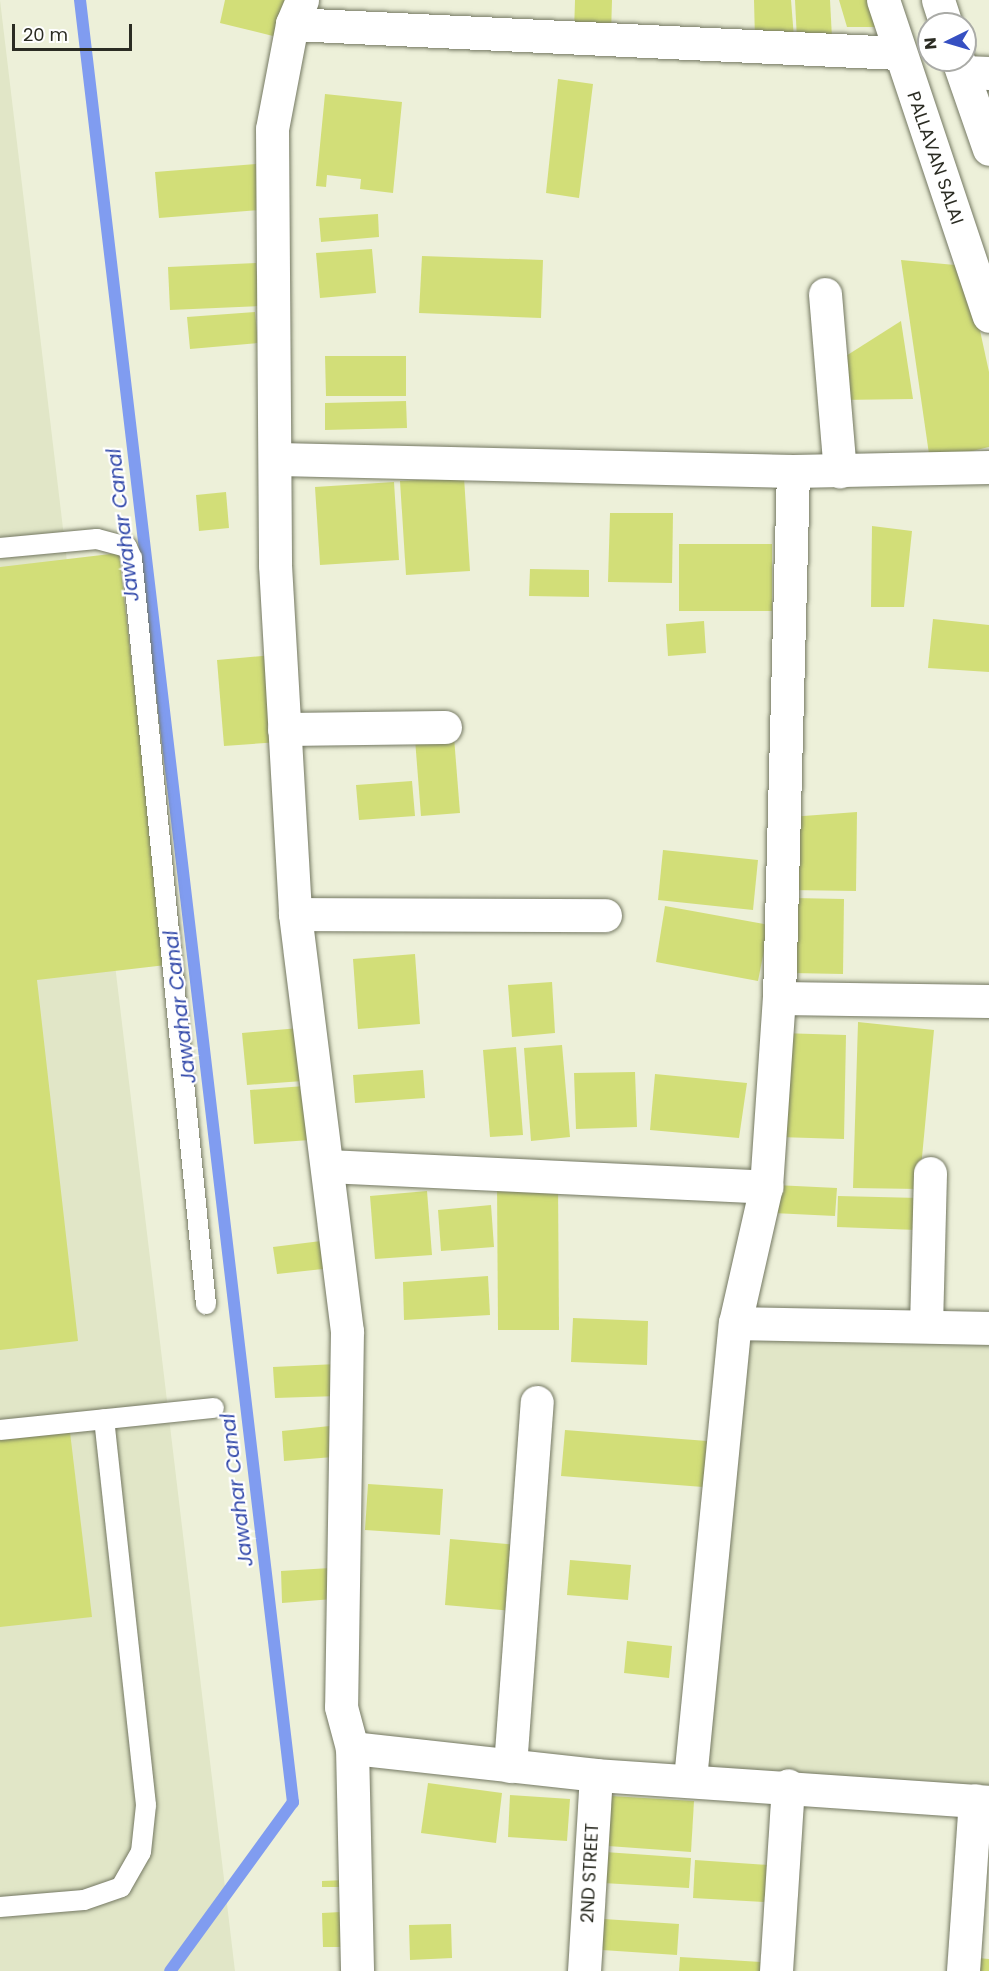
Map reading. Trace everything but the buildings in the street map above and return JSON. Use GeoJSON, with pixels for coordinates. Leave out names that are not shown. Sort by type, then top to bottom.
{"type":"FeatureCollection","features":[{"type":"Feature","properties":{"kind":"street","name":"PALLAVAN SALAI"},"geometry":{"type":"LineString","coordinates":[[883,0],[989,316]]}},
{"type":"Feature","properties":{"kind":"street"},"geometry":{"type":"LineString","coordinates":[[357,1971],[352,1748],[341,1707],[346,1331],[328,1166],[295,914],[275,565],[278,459],[269,184],[272,129],[297,12],[899,53]]}},
{"type":"Feature","properties":{"kind":"street"},"geometry":{"type":"LineString","coordinates":[[971,72],[989,149]]}},
{"type":"Feature","properties":{"kind":"street"},"geometry":{"type":"LineString","coordinates":[[825,294],[840,471]]}},
{"type":"Feature","properties":{"kind":"street"},"geometry":{"type":"LineString","coordinates":[[278,459],[793,471],[989,467]]}},
{"type":"Feature","properties":{"kind":"street"},"geometry":{"type":"LineString","coordinates":[[690,1779],[735,1323],[766,1187],[778,998],[793,471]]}},
{"type":"Feature","properties":{"kind":"street"},"geometry":{"type":"LineString","coordinates":[[285,729],[445,727]]}},
{"type":"Feature","properties":{"kind":"street"},"geometry":{"type":"LineString","coordinates":[[295,914],[605,915]]}},
{"type":"Feature","properties":{"kind":"street"},"geometry":{"type":"LineString","coordinates":[[778,998],[989,1001]]}},
{"type":"Feature","properties":{"kind":"street"},"geometry":{"type":"LineString","coordinates":[[328,1166],[766,1187]]}},
{"type":"Feature","properties":{"kind":"street"},"geometry":{"type":"LineString","coordinates":[[926,1326],[930,1173]]}},
{"type":"Feature","properties":{"kind":"street"},"geometry":{"type":"LineString","coordinates":[[735,1323],[989,1328]]}},
{"type":"Feature","properties":{"kind":"street"},"geometry":{"type":"LineString","coordinates":[[510,1766],[537,1402]]}},
{"type":"Feature","properties":{"kind":"street"},"geometry":{"type":"LineString","coordinates":[[352,1748],[596,1774],[788,1785],[982,1801],[963,1971]]}},
{"type":"Feature","properties":{"kind":"street","name":"2ND STREET"},"geometry":{"type":"LineString","coordinates":[[584,1971],[596,1774]]}},
{"type":"Feature","properties":{"kind":"street"},"geometry":{"type":"LineString","coordinates":[[776,1971],[788,1785]]}},
{"type":"Feature","properties":{"kind":"lane"},"geometry":{"type":"LineString","coordinates":[[0,548],[97,539],[127,547],[132,558],[206,1304]]}},
{"type":"Feature","properties":{"kind":"lane"},"geometry":{"type":"LineString","coordinates":[[0,1430],[214,1408]]}},
{"type":"Feature","properties":{"kind":"lane"},"geometry":{"type":"LineString","coordinates":[[0,1907],[84,1900],[121,1887],[141,1852],[146,1805],[104,1419]]}},
{"type":"Feature","properties":{"kind":"shaded area"},"geometry":{"type":"Polygon","coordinates":[[[0,0],[235,1971],[0,1971],[0,0]]]}},
{"type":"Feature","properties":{"kind":"shaded area"},"geometry":{"type":"Polygon","coordinates":[[[733,1323],[989,1332],[989,1787],[698,1766],[733,1323]]]}},
{"type":"Feature","properties":{"kind":"waterway","name":"Jawahar Canal"},"geometry":{"type":"LineString","coordinates":[[80,0],[293,1802],[170,1971]]}}]}
